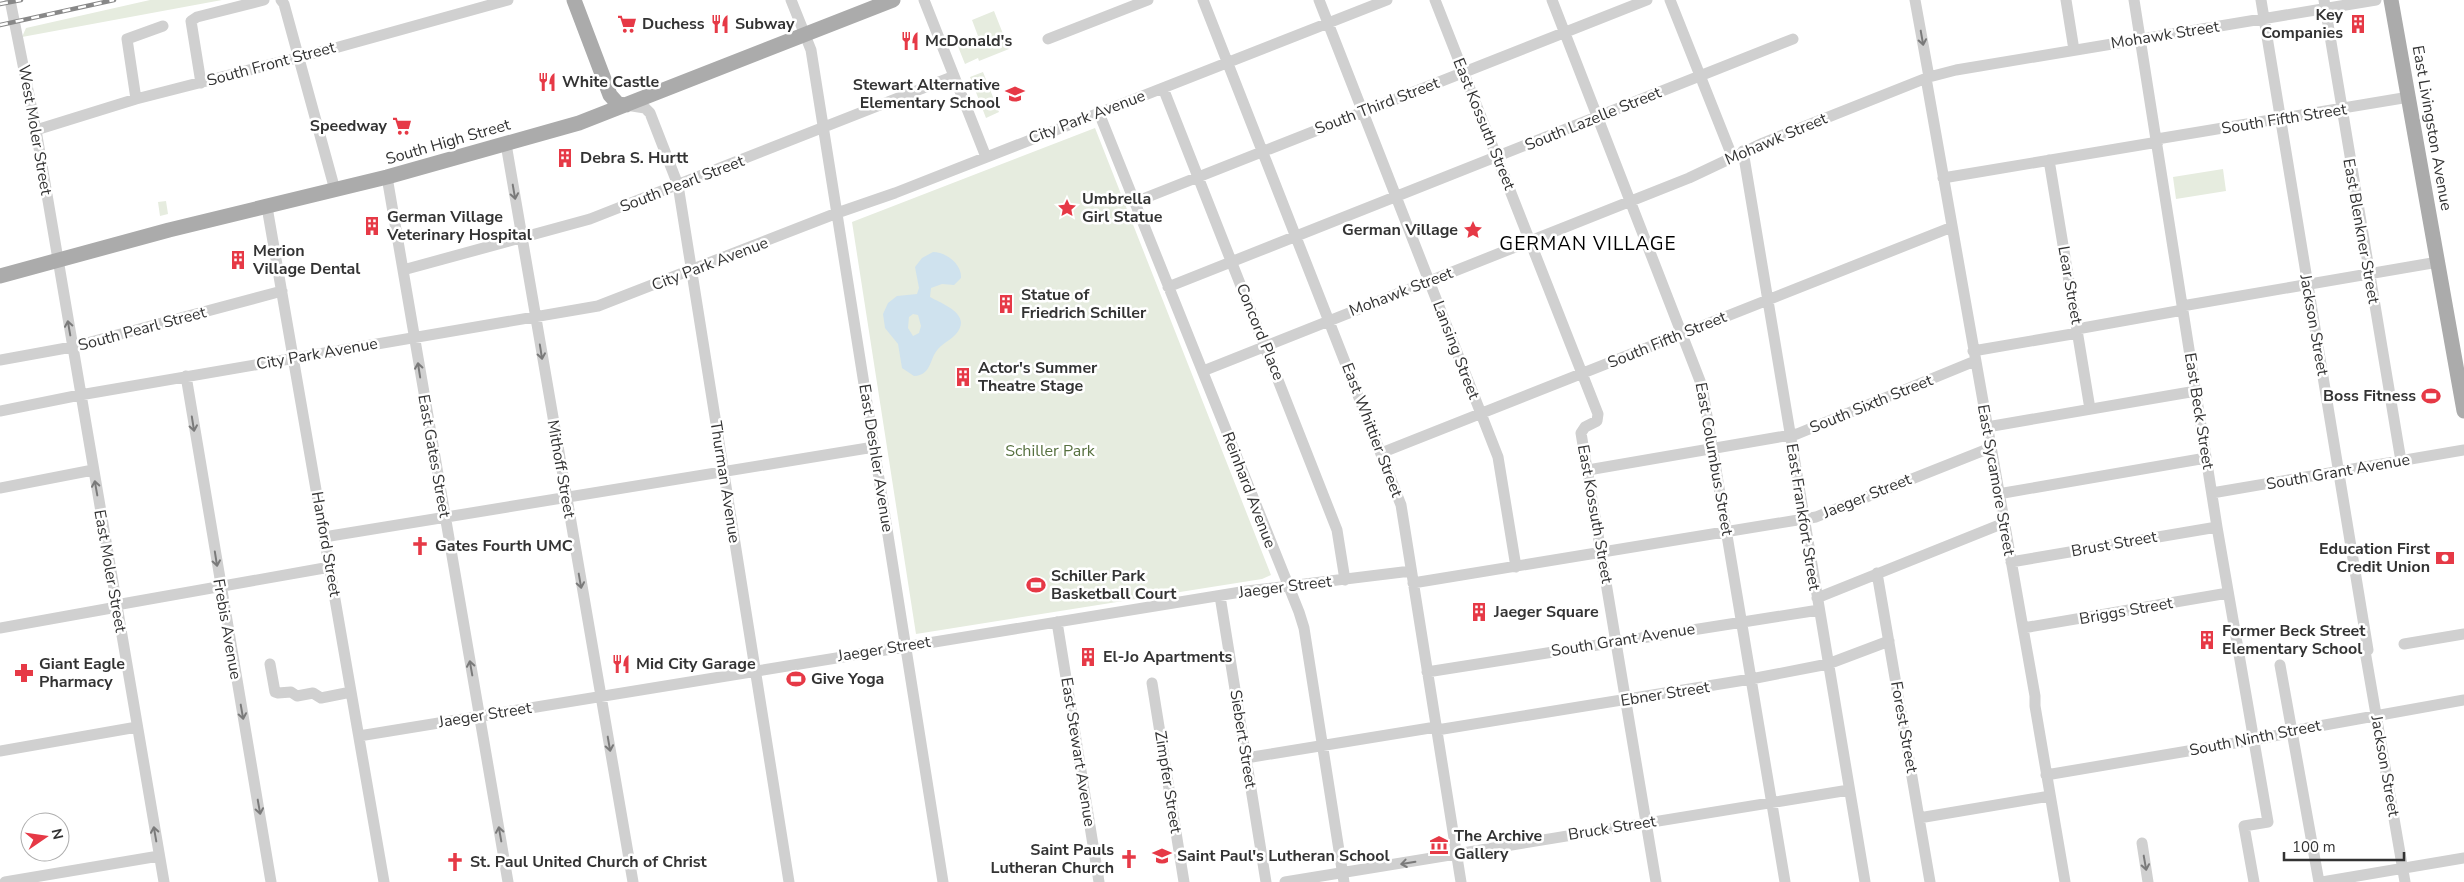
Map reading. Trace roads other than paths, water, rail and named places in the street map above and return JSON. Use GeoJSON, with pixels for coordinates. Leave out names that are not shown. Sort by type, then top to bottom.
{"type":"FeatureCollection","features":[{"type":"Feature","properties":{"kind":"main road"},"geometry":{"type":"LineString","coordinates":[[574,0],[610,95],[618,104],[626,105]]}},
{"type":"Feature","properties":{"kind":"main road","name":"South High Street"},"geometry":{"type":"LineString","coordinates":[[0,276],[169,230],[387,177],[579,123],[893,0]]}},
{"type":"Feature","properties":{"kind":"main road","name":"East Livingston Avenue"},"geometry":{"type":"LineString","coordinates":[[2391,0],[2410,97],[2464,411]]}},
{"type":"Feature","properties":{"kind":"street","name":"West Moler Street"},"geometry":{"type":"LineString","coordinates":[[10,0],[36,130],[57,260]]}},
{"type":"Feature","properties":{"kind":"street"},"geometry":{"type":"LineString","coordinates":[[201,83],[191,21],[197,17],[264,0]]}},
{"type":"Feature","properties":{"kind":"street","name":"South Front Street"},"geometry":{"type":"LineString","coordinates":[[36,130],[136,99],[298,58],[508,0]]}},
{"type":"Feature","properties":{"kind":"street","name":"East Deshler Avenue"},"geometry":{"type":"LineString","coordinates":[[791,0],[811,50],[943,882]]}},
{"type":"Feature","properties":{"kind":"street"},"geometry":{"type":"LineString","coordinates":[[924,0],[986,157]]}},
{"type":"Feature","properties":{"kind":"street"},"geometry":{"type":"LineString","coordinates":[[1048,39],[1148,0]]}},
{"type":"Feature","properties":{"kind":"street","name":"East Whittier Street"},"geometry":{"type":"LineString","coordinates":[[1203,0],[1401,505],[1461,882]]}},
{"type":"Feature","properties":{"kind":"street","name":"Lansing Street"},"geometry":{"type":"LineString","coordinates":[[1319,0],[1500,465],[1516,566]]}},
{"type":"Feature","properties":{"kind":"street","name":"City Park Avenue"},"geometry":{"type":"LineString","coordinates":[[0,411],[80,394],[598,306],[837,213],[895,193],[1387,0]]}},
{"type":"Feature","properties":{"kind":"street","name":"East Kossuth Street"},"geometry":{"type":"LineString","coordinates":[[1435,0],[1598,414],[1597,421],[1586,427],[1581,433],[1656,882]]}},
{"type":"Feature","properties":{"kind":"street","name":"East Columbus Street"},"geometry":{"type":"LineString","coordinates":[[1552,0],[1702,386],[1785,882]]}},
{"type":"Feature","properties":{"kind":"street","name":"South Third Street"},"geometry":{"type":"LineString","coordinates":[[1135,202],[1647,0]]}},
{"type":"Feature","properties":{"kind":"street"},"geometry":{"type":"LineString","coordinates":[[1670,0],[1732,156]]}},
{"type":"Feature","properties":{"kind":"street","name":"East Sycamore Street"},"geometry":{"type":"LineString","coordinates":[[1915,0],[1943,178],[2023,628],[2064,882]]}},
{"type":"Feature","properties":{"kind":"street"},"geometry":{"type":"LineString","coordinates":[[2066,0],[2074,50]]}},
{"type":"Feature","properties":{"kind":"street","name":"East Beck Street"},"geometry":{"type":"LineString","coordinates":[[2134,0],[2158,141],[2182,308],[2217,527],[2268,822],[2244,826],[2254,882]]}},
{"type":"Feature","properties":{"kind":"street","name":"Jackson Street"},"geometry":{"type":"LineString","coordinates":[[2261,0],[2339,472],[2376,716],[2405,882]]}},
{"type":"Feature","properties":{"kind":"street","name":"Mohawk Street"},"geometry":{"type":"LineString","coordinates":[[1203,371],[1689,178],[1743,151],[1928,77],[2074,50],[2265,19],[2324,4],[2376,0]]}},
{"type":"Feature","properties":{"kind":"street"},"geometry":{"type":"LineString","coordinates":[[282,2],[336,190]]}},
{"type":"Feature","properties":{"kind":"street","name":"East Blenkner Street"},"geometry":{"type":"LineString","coordinates":[[2324,4],[2401,461]]}},
{"type":"Feature","properties":{"kind":"street"},"geometry":{"type":"LineString","coordinates":[[136,99],[127,39],[163,26]]}},
{"type":"Feature","properties":{"kind":"street","name":"South Lazelle Street"},"geometry":{"type":"LineString","coordinates":[[1168,287],[1794,39]]}},
{"type":"Feature","properties":{"kind":"street","name":"South Pearl Street"},"geometry":{"type":"LineString","coordinates":[[402,270],[590,219],[954,76]]}},
{"type":"Feature","properties":{"kind":"street","name":"Concord Place"},"geometry":{"type":"LineString","coordinates":[[1163,88],[1337,530],[1345,580]]}},
{"type":"Feature","properties":{"kind":"street","name":"South Fifth Street"},"geometry":{"type":"LineString","coordinates":[[1943,178],[2410,97]]}},
{"type":"Feature","properties":{"kind":"street","name":"Thurman Avenue"},"geometry":{"type":"LineString","coordinates":[[626,105],[645,108],[650,113],[678,185],[789,882]]}},
{"type":"Feature","properties":{"kind":"street","name":"Reinhard Avenue"},"geometry":{"type":"LineString","coordinates":[[1099,112],[1304,628],[1344,877]]}},
{"type":"Feature","properties":{"kind":"street","name":"Mithoff Street"},"geometry":{"type":"LineString","coordinates":[[506,144],[565,496],[633,882]]}},
{"type":"Feature","properties":{"kind":"street","name":"East Frankfort Street"},"geometry":{"type":"LineString","coordinates":[[1743,151],[1816,598],[1865,882]]}},
{"type":"Feature","properties":{"kind":"street","name":"Lear Street"},"geometry":{"type":"LineString","coordinates":[[2049,160],[2090,409]]}},
{"type":"Feature","properties":{"kind":"street","name":"East Gates Street"},"geometry":{"type":"LineString","coordinates":[[387,177],[508,882]]}},
{"type":"Feature","properties":{"kind":"street","name":"Hanford Street"},"geometry":{"type":"LineString","coordinates":[[268,207],[384,882]]}},
{"type":"Feature","properties":{"kind":"street","name":"South Fifth Street"},"geometry":{"type":"LineString","coordinates":[[1381,453],[1952,227]]}},
{"type":"Feature","properties":{"kind":"street","name":"East Moler Street"},"geometry":{"type":"LineString","coordinates":[[57,260],[164,882]]}},
{"type":"Feature","properties":{"kind":"street","name":"South Sixth Street"},"geometry":{"type":"LineString","coordinates":[[1588,470],[1790,436],[1974,356],[2182,308],[2307,284],[2438,262]]}},
{"type":"Feature","properties":{"kind":"street","name":"South Pearl Street"},"geometry":{"type":"LineString","coordinates":[[0,360],[72,348],[282,291]]}},
{"type":"Feature","properties":{"kind":"street","name":"Frebis Avenue"},"geometry":{"type":"LineString","coordinates":[[186,376],[271,882]]}},
{"type":"Feature","properties":{"kind":"street"},"geometry":{"type":"LineString","coordinates":[[1986,427],[2196,392]]}},
{"type":"Feature","properties":{"kind":"street"},"geometry":{"type":"LineString","coordinates":[[324,537],[723,470],[874,447]]}},
{"type":"Feature","properties":{"kind":"street","name":"Jaeger Street"},"geometry":{"type":"LineString","coordinates":[[1413,583],[1816,517],[1990,448]]}},
{"type":"Feature","properties":{"kind":"street","name":"South Grant Avenue"},"geometry":{"type":"LineString","coordinates":[[2212,493],[2464,450]]}},
{"type":"Feature","properties":{"kind":"street"},"geometry":{"type":"LineString","coordinates":[[1998,494],[2206,458]]}},
{"type":"Feature","properties":{"kind":"street"},"geometry":{"type":"LineString","coordinates":[[0,488],[93,470]]}},
{"type":"Feature","properties":{"kind":"street"},"geometry":{"type":"LineString","coordinates":[[1816,598],[1877,572],[2004,523]]}},
{"type":"Feature","properties":{"kind":"street","name":"Brust Street"},"geometry":{"type":"LineString","coordinates":[[2011,562],[2217,527]]}},
{"type":"Feature","properties":{"kind":"street"},"geometry":{"type":"LineString","coordinates":[[0,628],[220,586],[330,568]]}},
{"type":"Feature","properties":{"kind":"street","name":"Jaeger Street"},"geometry":{"type":"LineString","coordinates":[[359,736],[754,670],[1220,596],[1412,571]]}},
{"type":"Feature","properties":{"kind":"street","name":"Forest Street"},"geometry":{"type":"LineString","coordinates":[[1877,572],[1930,882]]}},
{"type":"Feature","properties":{"kind":"street","name":"Briggs Street"},"geometry":{"type":"LineString","coordinates":[[2023,628],[2228,593]]}},
{"type":"Feature","properties":{"kind":"street","name":"Siebert Street"},"geometry":{"type":"LineString","coordinates":[[1220,596],[1266,882]]}},
{"type":"Feature","properties":{"kind":"street","name":"South Grant Avenue"},"geometry":{"type":"LineString","coordinates":[[1427,672],[1819,610]]}},
{"type":"Feature","properties":{"kind":"street","name":"East Stewart Avenue"},"geometry":{"type":"LineString","coordinates":[[1057,622],[1099,882]]}},
{"type":"Feature","properties":{"kind":"street"},"geometry":{"type":"LineString","coordinates":[[2404,644],[2464,634]]}},
{"type":"Feature","properties":{"kind":"street","name":"Ebner Street"},"geometry":{"type":"LineString","coordinates":[[1246,758],[1752,679],[1828,664],[1889,641]]}},
{"type":"Feature","properties":{"kind":"street"},"geometry":{"type":"LineString","coordinates":[[270,664],[275,692],[291,692],[297,696],[313,693],[321,698],[351,692]]}},
{"type":"Feature","properties":{"kind":"street"},"geometry":{"type":"LineString","coordinates":[[2280,665],[2319,882]]}},
{"type":"Feature","properties":{"kind":"street","name":"Zimpfer Street"},"geometry":{"type":"LineString","coordinates":[[1152,683],[1184,882]]}},
{"type":"Feature","properties":{"kind":"street","name":"South Ninth Street"},"geometry":{"type":"LineString","coordinates":[[2046,775],[2253,740],[2292,731],[2464,700]]}},
{"type":"Feature","properties":{"kind":"street"},"geometry":{"type":"LineString","coordinates":[[0,751],[137,727]]}},
{"type":"Feature","properties":{"kind":"street","name":"Bruck Street"},"geometry":{"type":"LineString","coordinates":[[1285,882],[1344,877],[1456,855],[1849,790]]}},
{"type":"Feature","properties":{"kind":"street"},"geometry":{"type":"LineString","coordinates":[[1919,818],[2050,796]]}},
{"type":"Feature","properties":{"kind":"street"},"geometry":{"type":"LineString","coordinates":[[2142,844],[2148,882]]}},
{"type":"Feature","properties":{"kind":"street"},"geometry":{"type":"LineString","coordinates":[[5,882],[159,856]]}},
{"type":"Feature","properties":{"kind":"street"},"geometry":{"type":"LineString","coordinates":[[2322,882],[2464,858]]}},
{"type":"Feature","properties":{"kind":"water"},"geometry":{"type":"Polygon","coordinates":[[[933,252],[943,254],[959,268],[961,278],[954,285],[942,284],[931,288],[930,297],[954,311],[961,321],[956,334],[938,349],[927,370],[920,375],[914,376],[902,368],[898,344],[885,328],[883,314],[888,303],[897,296],[917,294],[919,288],[915,267],[922,258],[933,252]],[[913,314],[909,317],[908,328],[913,336],[919,333],[921,326],[918,315],[913,314]]]}},
{"type":"Feature","properties":{"kind":"railway"},"geometry":{"type":"LineString","coordinates":[[0,4],[21,0]]}},
{"type":"Feature","properties":{"kind":"railway"},"geometry":{"type":"LineString","coordinates":[[0,25],[114,0]]}},
{"type":"Feature","properties":{"kind":"place","name":"Duchess"},"geometry":{"type":"Point","coordinates":[627,24]}},
{"type":"Feature","properties":{"kind":"place","name":"Subway"},"geometry":{"type":"Point","coordinates":[720,24]}},
{"type":"Feature","properties":{"kind":"place","name":"Key Companies"},"geometry":{"type":"Point","coordinates":[2358,24]}},
{"type":"Feature","properties":{"kind":"place","name":"McDonald's"},"geometry":{"type":"Point","coordinates":[910,41]}},
{"type":"Feature","properties":{"kind":"place","name":"White Castle"},"geometry":{"type":"Point","coordinates":[547,82]}},
{"type":"Feature","properties":{"kind":"place","name":"Stewart Alternative Elementary School"},"geometry":{"type":"Point","coordinates":[1015,94]}},
{"type":"Feature","properties":{"kind":"place","name":"Speedway"},"geometry":{"type":"Point","coordinates":[402,126]}},
{"type":"Feature","properties":{"kind":"place","name":"Debra S. Hurtt"},"geometry":{"type":"Point","coordinates":[565,158]}},
{"type":"Feature","properties":{"kind":"place","name":"Umbrella Girl Statue"},"geometry":{"type":"Point","coordinates":[1067,208]}},
{"type":"Feature","properties":{"kind":"place","name":"German Village Veterinary Hospital"},"geometry":{"type":"Point","coordinates":[372,226]}},
{"type":"Feature","properties":{"kind":"place","name":"German Village"},"geometry":{"type":"Point","coordinates":[1473,230]}},
{"type":"Feature","properties":{"kind":"place","name":"Merion Village Dental"},"geometry":{"type":"Point","coordinates":[238,260]}},
{"type":"Feature","properties":{"kind":"place","name":"Statue of Friedrich Schiller"},"geometry":{"type":"Point","coordinates":[1006,304]}},
{"type":"Feature","properties":{"kind":"place","name":"Actor's Summer Theatre Stage"},"geometry":{"type":"Point","coordinates":[963,377]}},
{"type":"Feature","properties":{"kind":"place","name":"Boss Fitness"},"geometry":{"type":"Point","coordinates":[2431,396]}},
{"type":"Feature","properties":{"kind":"place","name":"Gates Fourth UMC"},"geometry":{"type":"Point","coordinates":[420,546]}},
{"type":"Feature","properties":{"kind":"place","name":"Education First Credit Union"},"geometry":{"type":"Point","coordinates":[2445,558]}},
{"type":"Feature","properties":{"kind":"place","name":"Schiller Park Basketball Court"},"geometry":{"type":"Point","coordinates":[1036,585]}},
{"type":"Feature","properties":{"kind":"place","name":"Jaeger Square"},"geometry":{"type":"Point","coordinates":[1479,612]}},
{"type":"Feature","properties":{"kind":"place","name":"Former Beck Street Elementary School"},"geometry":{"type":"Point","coordinates":[2207,640]}},
{"type":"Feature","properties":{"kind":"place","name":"El-Jo Apartments"},"geometry":{"type":"Point","coordinates":[1088,657]}},
{"type":"Feature","properties":{"kind":"place","name":"Mid City Garage"},"geometry":{"type":"Point","coordinates":[621,664]}},
{"type":"Feature","properties":{"kind":"place","name":"Giant Eagle Pharmacy"},"geometry":{"type":"Point","coordinates":[24,673]}},
{"type":"Feature","properties":{"kind":"place","name":"Give Yoga"},"geometry":{"type":"Point","coordinates":[796,679]}},
{"type":"Feature","properties":{"kind":"place","name":"The Archive Gallery"},"geometry":{"type":"Point","coordinates":[1439,845]}},
{"type":"Feature","properties":{"kind":"place","name":"Saint Paul's Lutheran School"},"geometry":{"type":"Point","coordinates":[1162,856]}},
{"type":"Feature","properties":{"kind":"place","name":"Saint Pauls Lutheran Church"},"geometry":{"type":"Point","coordinates":[1129,859]}},
{"type":"Feature","properties":{"kind":"place","name":"St. Paul United Church of Christ"},"geometry":{"type":"Point","coordinates":[455,862]}},
{"type":"Feature","properties":{"kind":"district","name":"GERMAN VILLAGE"},"geometry":{"type":"Point","coordinates":[1588,244]}},
{"type":"Feature","properties":{"kind":"park label","name":"Schiller Park"},"geometry":{"type":"Point","coordinates":[1050,451]}}]}
